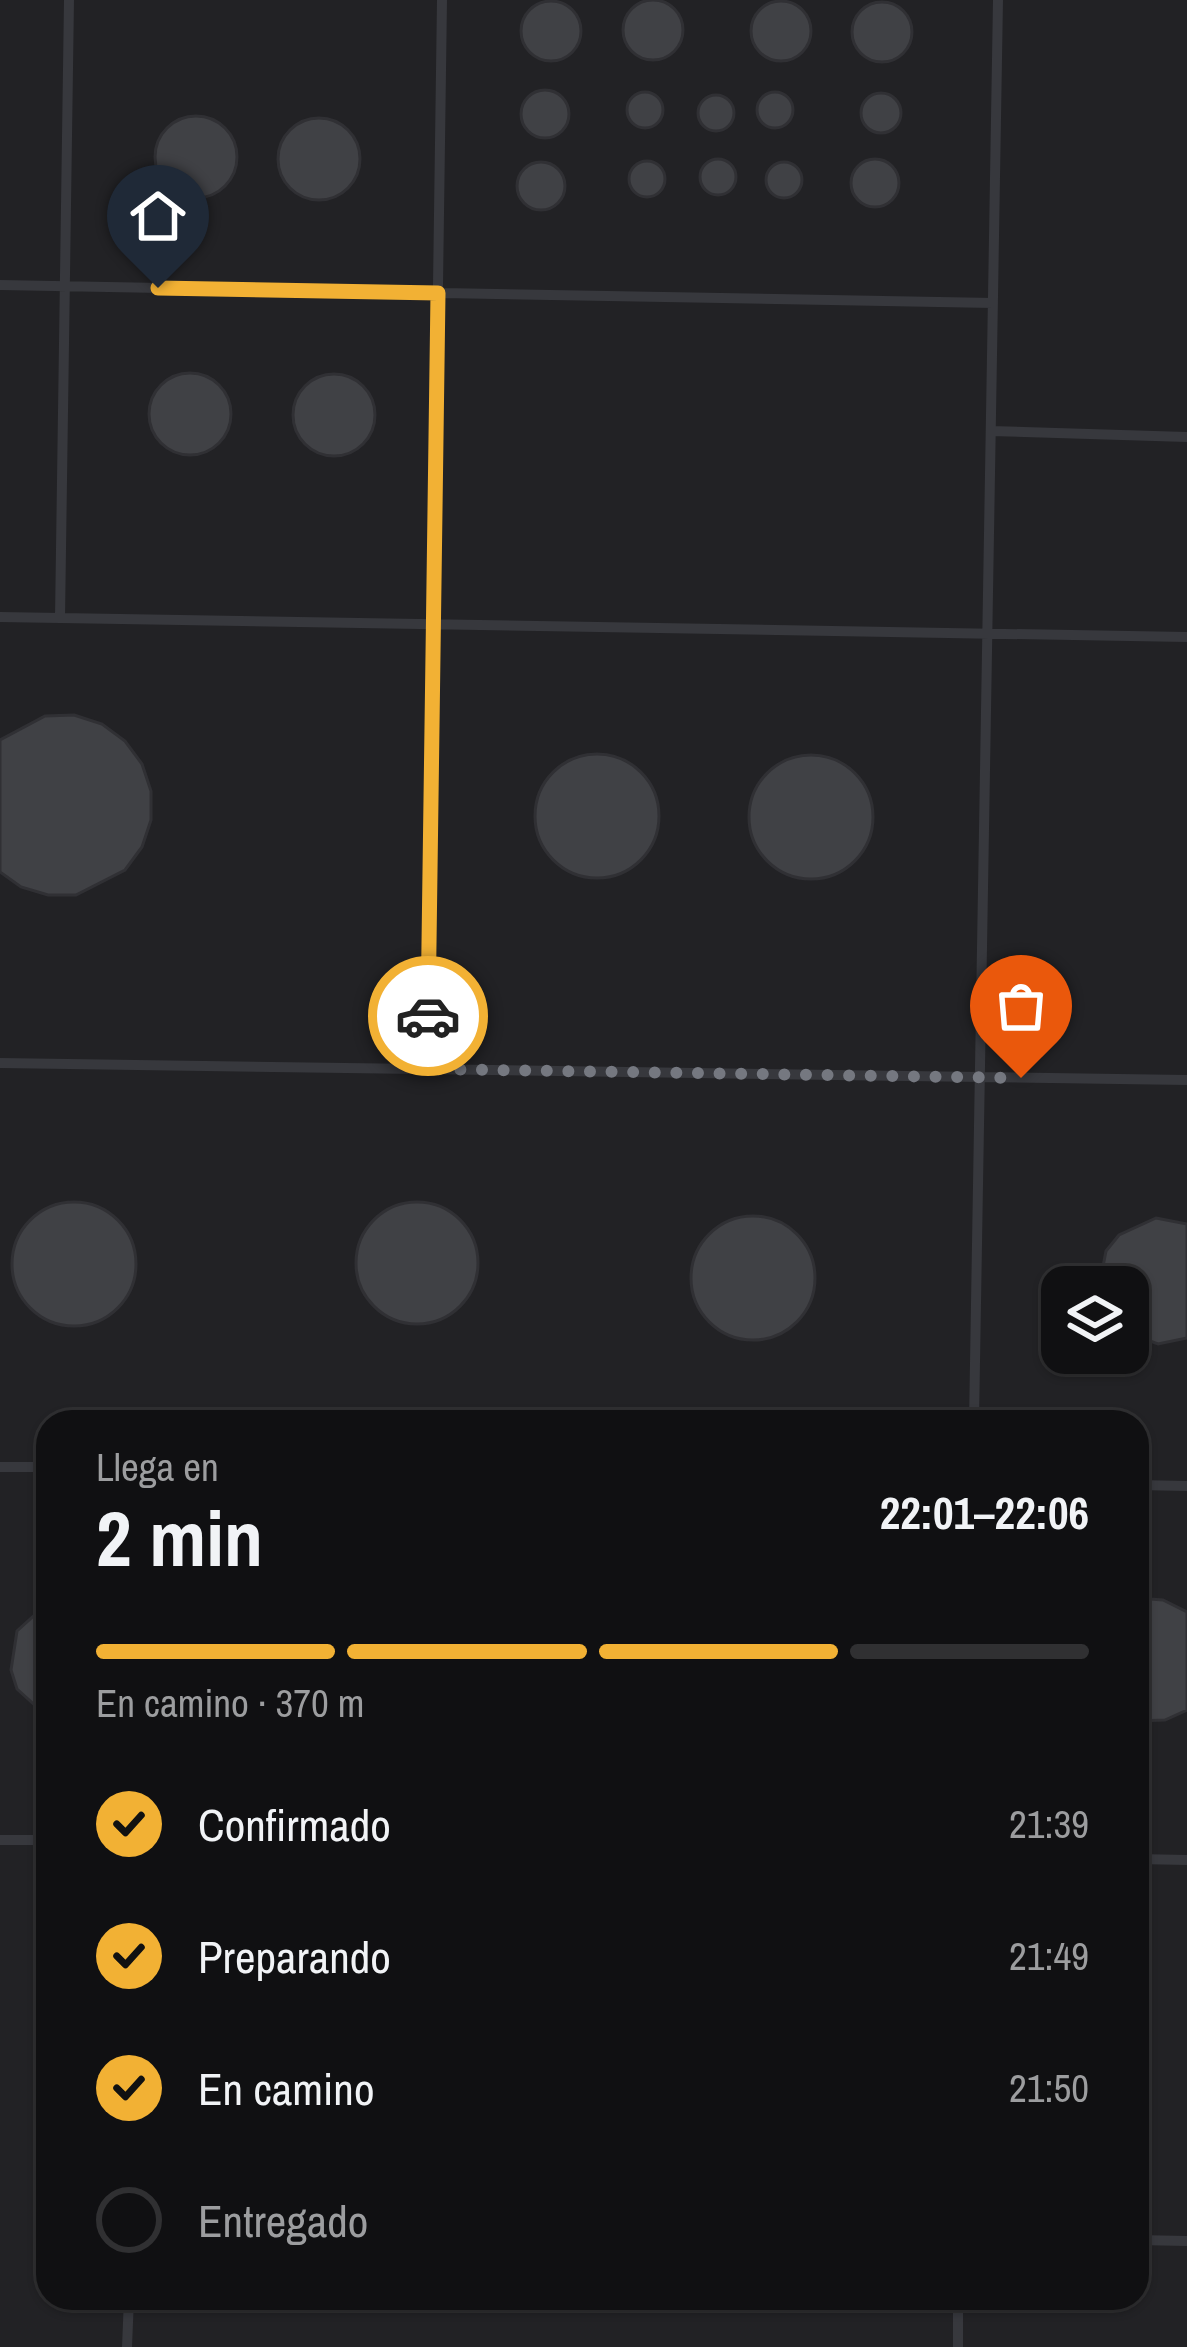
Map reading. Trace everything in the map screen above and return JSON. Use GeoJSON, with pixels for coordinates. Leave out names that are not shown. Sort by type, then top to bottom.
{"type":"FeatureCollection","features":[{"type":"Feature","properties":{"kind":"lane"},"geometry":{"type":"LineString","coordinates":[[60,618],[69,0]]}},
{"type":"Feature","properties":{"kind":"lane"},"geometry":{"type":"LineString","coordinates":[[427,1069],[442,0]]}},
{"type":"Feature","properties":{"kind":"lane"},"geometry":{"type":"LineString","coordinates":[[974,1410],[998,0]]}},
{"type":"Feature","properties":{"kind":"lane"},"geometry":{"type":"LineString","coordinates":[[0,285],[993,303]]}},
{"type":"Feature","properties":{"kind":"lane"},"geometry":{"type":"LineString","coordinates":[[991,431],[1187,436]]}},
{"type":"Feature","properties":{"kind":"lane"},"geometry":{"type":"LineString","coordinates":[[0,617],[1187,637]]}},
{"type":"Feature","properties":{"kind":"lane"},"geometry":{"type":"LineString","coordinates":[[0,1063],[1187,1081]]}},
{"type":"Feature","properties":{"kind":"lane"},"geometry":{"type":"LineString","coordinates":[[0,1467],[36,1467]]}},
{"type":"Feature","properties":{"kind":"lane"},"geometry":{"type":"LineString","coordinates":[[1149,1485],[1187,1486]]}},
{"type":"Feature","properties":{"kind":"lane"},"geometry":{"type":"LineString","coordinates":[[0,1840],[36,1840]]}},
{"type":"Feature","properties":{"kind":"lane"},"geometry":{"type":"LineString","coordinates":[[1149,1859],[1187,1860]]}},
{"type":"Feature","properties":{"kind":"lane"},"geometry":{"type":"LineString","coordinates":[[1149,2240],[1187,2241]]}},
{"type":"Feature","properties":{"kind":"lane"},"geometry":{"type":"LineString","coordinates":[[128,2347],[129,2310]]}},
{"type":"Feature","properties":{"kind":"lane"},"geometry":{"type":"LineString","coordinates":[[958,2310],[958,2347]]}},
{"type":"Feature","properties":{"kind":"shaded area"},"geometry":{"type":"Polygon","coordinates":[[[0,0],[1187,0],[1187,2347],[0,2347],[0,0]]]}},
{"type":"Feature","properties":{"kind":"building"},"geometry":{"type":"Polygon","coordinates":[[[653,0],[674,9],[683,30],[674,51],[653,60],[632,51],[623,30],[632,9],[653,0]]]}},
{"type":"Feature","properties":{"kind":"building"},"geometry":{"type":"Polygon","coordinates":[[[551,1],[572,10],[581,31],[572,52],[551,61],[530,52],[521,31],[530,10],[551,1]]]}},
{"type":"Feature","properties":{"kind":"building"},"geometry":{"type":"Polygon","coordinates":[[[781,1],[802,10],[811,31],[802,52],[781,61],[760,52],[751,31],[760,10],[781,1]]]}},
{"type":"Feature","properties":{"kind":"building"},"geometry":{"type":"Polygon","coordinates":[[[882,2],[903,11],[912,32],[903,53],[882,62],[861,53],[852,32],[861,11],[882,2]]]}},
{"type":"Feature","properties":{"kind":"building"},"geometry":{"type":"Polygon","coordinates":[[[545,90],[562,97],[569,114],[562,131],[545,138],[528,131],[521,114],[528,97],[545,90]]]}},
{"type":"Feature","properties":{"kind":"building"},"geometry":{"type":"Polygon","coordinates":[[[645,92],[657,98],[663,110],[657,122],[645,128],[633,122],[627,110],[633,98],[645,92]]]}},
{"type":"Feature","properties":{"kind":"building"},"geometry":{"type":"Polygon","coordinates":[[[775,92],[788,97],[793,110],[788,123],[775,128],[762,123],[757,110],[762,97],[775,92]]]}},
{"type":"Feature","properties":{"kind":"building"},"geometry":{"type":"Polygon","coordinates":[[[881,93],[895,99],[901,113],[895,127],[881,133],[867,127],[861,113],[867,99],[881,93]]]}},
{"type":"Feature","properties":{"kind":"building"},"geometry":{"type":"Polygon","coordinates":[[[716,95],[729,100],[734,113],[729,126],[716,131],[703,126],[698,113],[703,100],[716,95]]]}},
{"type":"Feature","properties":{"kind":"building"},"geometry":{"type":"Polygon","coordinates":[[[196,116],[225,128],[237,157],[225,186],[196,198],[167,186],[155,157],[167,128],[196,116]]]}},
{"type":"Feature","properties":{"kind":"building"},"geometry":{"type":"Polygon","coordinates":[[[319,118],[348,130],[360,159],[348,188],[319,200],[290,188],[278,159],[290,130],[319,118]]]}},
{"type":"Feature","properties":{"kind":"building"},"geometry":{"type":"Polygon","coordinates":[[[718,159],[731,164],[736,177],[731,190],[718,195],[705,190],[700,177],[705,164],[718,159]]]}},
{"type":"Feature","properties":{"kind":"building"},"geometry":{"type":"Polygon","coordinates":[[[875,159],[892,166],[899,183],[892,200],[875,207],[858,200],[851,183],[858,166],[875,159]]]}},
{"type":"Feature","properties":{"kind":"building"},"geometry":{"type":"Polygon","coordinates":[[[647,161],[660,166],[665,179],[660,192],[647,197],[634,192],[629,179],[634,166],[647,161]]]}},
{"type":"Feature","properties":{"kind":"building"},"geometry":{"type":"Polygon","coordinates":[[[541,162],[558,169],[565,186],[558,203],[541,210],[524,203],[517,186],[524,169],[541,162]]]}},
{"type":"Feature","properties":{"kind":"building"},"geometry":{"type":"Polygon","coordinates":[[[784,162],[797,167],[802,180],[797,193],[784,198],[771,193],[766,180],[771,167],[784,162]]]}},
{"type":"Feature","properties":{"kind":"building"},"geometry":{"type":"Polygon","coordinates":[[[190,373],[219,385],[231,414],[219,443],[190,455],[161,443],[149,414],[161,385],[190,373]]]}},
{"type":"Feature","properties":{"kind":"building"},"geometry":{"type":"Polygon","coordinates":[[[334,374],[363,386],[375,415],[363,444],[334,456],[305,444],[293,415],[305,386],[334,374]]]}},
{"type":"Feature","properties":{"kind":"building"},"geometry":{"type":"Polygon","coordinates":[[[74,715],[102,724],[125,741],[142,764],[151,791],[151,820],[142,847],[125,870],[76,895],[48,895],[21,887],[0,872],[0,740],[45,716],[74,715]]]}},
{"type":"Feature","properties":{"kind":"building"},"geometry":{"type":"Polygon","coordinates":[[[597,754],[621,759],[641,772],[654,792],[659,816],[654,840],[641,860],[621,873],[597,878],[573,873],[553,860],[540,840],[535,816],[540,792],[553,772],[573,759],[597,754]]]}},
{"type":"Feature","properties":{"kind":"building"},"geometry":{"type":"Polygon","coordinates":[[[811,755],[835,759],[855,773],[869,793],[873,817],[869,841],[855,861],[835,875],[811,879],[787,875],[767,861],[753,841],[749,817],[753,793],[767,773],[787,759],[811,755]]]}},
{"type":"Feature","properties":{"kind":"building"},"geometry":{"type":"Polygon","coordinates":[[[74,1202],[98,1207],[118,1220],[131,1240],[136,1264],[131,1288],[118,1308],[98,1321],[74,1326],[50,1321],[30,1308],[17,1288],[12,1264],[17,1240],[30,1220],[50,1207],[74,1202]]]}},
{"type":"Feature","properties":{"kind":"building"},"geometry":{"type":"Polygon","coordinates":[[[417,1202],[440,1206],[460,1220],[474,1240],[478,1263],[474,1286],[460,1306],[440,1320],[417,1324],[394,1320],[374,1306],[360,1286],[356,1263],[360,1240],[374,1220],[394,1206],[417,1202]]]}},
{"type":"Feature","properties":{"kind":"building"},"geometry":{"type":"Polygon","coordinates":[[[753,1216],[777,1221],[797,1234],[810,1254],[815,1278],[810,1302],[797,1322],[777,1335],[753,1340],[729,1335],[709,1322],[696,1302],[691,1278],[696,1254],[709,1234],[729,1221],[753,1216]]]}},
{"type":"Feature","properties":{"kind":"building"},"geometry":{"type":"Polygon","coordinates":[[[1156,1218],[1187,1224],[1187,1338],[1158,1344],[1149,1341],[1149,1266],[1103,1266],[1106,1251],[1119,1235],[1156,1218]]]}},
{"type":"Feature","properties":{"kind":"building"},"geometry":{"type":"Polygon","coordinates":[[[1149,1599],[1187,1612],[1187,1710],[1165,1720],[1149,1721],[1149,1599]]]}},
{"type":"Feature","properties":{"kind":"building"},"geometry":{"type":"Polygon","coordinates":[[[36,1614],[36,1706],[17,1689],[11,1670],[17,1631],[36,1614]]]}},
{"type":"Feature","properties":{"kind":"way so far"},"geometry":{"type":"LineString","coordinates":[[428,1016],[427,1069],[1021,1078]]}},
{"type":"Feature","properties":{"kind":"route"},"geometry":{"type":"LineString","coordinates":[[158,288],[438,293],[428,1016]]}}]}
